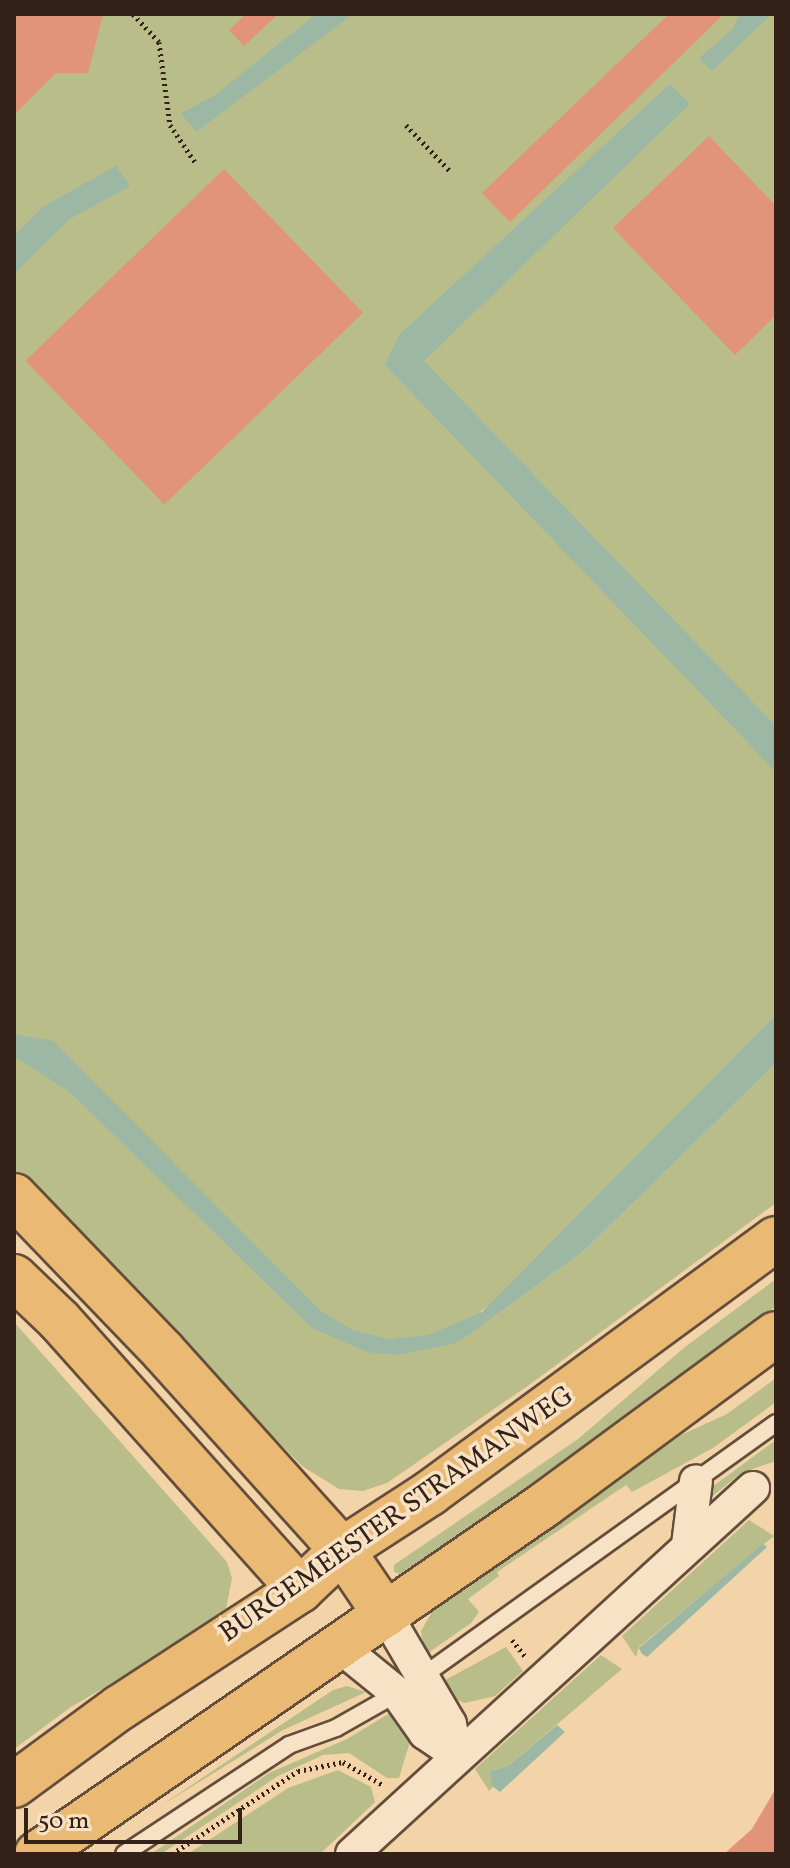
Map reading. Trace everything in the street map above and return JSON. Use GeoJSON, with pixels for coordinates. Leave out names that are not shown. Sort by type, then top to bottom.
{"type":"FeatureCollection","features":[{"type":"Feature","properties":{"kind":"main road"},"geometry":{"type":"LineString","coordinates":[[14,1196],[163,1351],[342,1550],[386,1615]]}},
{"type":"Feature","properties":{"kind":"main road","name":"BURGEMEESTER STRAMANWEG"},"geometry":{"type":"LineString","coordinates":[[14,1785],[119,1708],[300,1590],[342,1550],[456,1474],[776,1239]]}},
{"type":"Feature","properties":{"kind":"main road"},"geometry":{"type":"LineString","coordinates":[[14,1277],[87,1350],[300,1590],[339,1646]]}},
{"type":"Feature","properties":{"kind":"main road"},"geometry":{"type":"LineString","coordinates":[[37,1854],[386,1615],[776,1334]]}},
{"type":"Feature","properties":{"kind":"street"},"geometry":{"type":"LineString","coordinates":[[688,1545],[696,1481]]}},
{"type":"Feature","properties":{"kind":"street"},"geometry":{"type":"LineString","coordinates":[[352,1854],[456,1754],[753,1488]]}},
{"type":"Feature","properties":{"kind":"street"},"geometry":{"type":"LineString","coordinates":[[386,1615],[425,1733],[456,1754]]}},
{"type":"Feature","properties":{"kind":"street"},"geometry":{"type":"LineString","coordinates":[[339,1646],[409,1686]]}},
{"type":"Feature","properties":{"kind":"lane"},"geometry":{"type":"LineString","coordinates":[[124,1854],[289,1745],[336,1728],[409,1686],[776,1423]]}},
{"type":"Feature","properties":{"kind":"path"},"geometry":{"type":"LineString","coordinates":[[133,14],[159,42],[170,125],[195,162]]}},
{"type":"Feature","properties":{"kind":"path"},"geometry":{"type":"LineString","coordinates":[[406,125],[450,171]]}},
{"type":"Feature","properties":{"kind":"path"},"geometry":{"type":"LineString","coordinates":[[172,1854],[298,1771],[329,1763],[357,1768],[405,1801]]}},
{"type":"Feature","properties":{"kind":"green space"},"geometry":{"type":"Polygon","coordinates":[[[14,14],[776,14],[776,1044],[524,1284],[481,1311],[469,1335],[584,1251],[776,1063],[776,1203],[529,1385],[387,1483],[363,1491],[339,1489],[302,1466],[14,1170],[14,14]]]}},
{"type":"Feature","properties":{"kind":"green space"},"geometry":{"type":"Polygon","coordinates":[[[776,1279],[776,1306],[530,1485],[400,1574],[394,1572],[394,1565],[578,1439],[685,1347],[776,1279]]]}},
{"type":"Feature","properties":{"kind":"green space"},"geometry":{"type":"Polygon","coordinates":[[[14,1322],[227,1562],[232,1578],[226,1609],[218,1621],[71,1707],[14,1749],[14,1322]]]}},
{"type":"Feature","properties":{"kind":"green space"},"geometry":{"type":"Polygon","coordinates":[[[776,1378],[776,1402],[713,1448],[632,1492],[626,1485],[497,1572],[499,1576],[468,1599],[479,1612],[471,1623],[425,1655],[421,1631],[436,1605],[681,1435],[727,1414],[776,1378]]]}},
{"type":"Feature","properties":{"kind":"green space"},"geometry":{"type":"Polygon","coordinates":[[[776,1440],[776,1461],[741,1473],[710,1498],[712,1487],[776,1440]]]}},
{"type":"Feature","properties":{"kind":"green space"},"geometry":{"type":"Polygon","coordinates":[[[749,1520],[774,1536],[639,1647],[636,1657],[622,1636],[749,1520]]]}},
{"type":"Feature","properties":{"kind":"green space"},"geometry":{"type":"Polygon","coordinates":[[[506,1647],[523,1671],[495,1696],[465,1703],[450,1697],[438,1684],[506,1647]]]}},
{"type":"Feature","properties":{"kind":"green space"},"geometry":{"type":"Polygon","coordinates":[[[601,1655],[622,1669],[508,1766],[490,1771],[493,1787],[489,1791],[475,1769],[601,1655]]]}},
{"type":"Feature","properties":{"kind":"green space"},"geometry":{"type":"Polygon","coordinates":[[[347,1686],[366,1692],[283,1730],[159,1807],[333,1690],[347,1686]]]}},
{"type":"Feature","properties":{"kind":"green space"},"geometry":{"type":"Polygon","coordinates":[[[395,1710],[411,1738],[399,1778],[387,1778],[349,1753],[323,1755],[278,1776],[161,1854],[151,1854],[269,1773],[347,1739],[395,1710]]]}},
{"type":"Feature","properties":{"kind":"green space"},"geometry":{"type":"Polygon","coordinates":[[[338,1770],[371,1787],[375,1802],[320,1854],[188,1854],[288,1788],[338,1770]]]}},
{"type":"Feature","properties":{"kind":"shaded area"},"geometry":{"type":"Polygon","coordinates":[[[316,14],[353,14],[196,132],[181,113],[214,96],[316,14]]]}},
{"type":"Feature","properties":{"kind":"shaded area"},"geometry":{"type":"Polygon","coordinates":[[[740,14],[772,14],[712,71],[699,58],[733,29],[740,14]]]}},
{"type":"Feature","properties":{"kind":"shaded area"},"geometry":{"type":"Polygon","coordinates":[[[670,84],[690,104],[424,361],[776,726],[776,772],[385,365],[399,335],[670,84]]]}},
{"type":"Feature","properties":{"kind":"shaded area"},"geometry":{"type":"Polygon","coordinates":[[[116,166],[130,186],[70,219],[14,274],[14,236],[44,206],[116,166]]]}},
{"type":"Feature","properties":{"kind":"shaded area"},"geometry":{"type":"Polygon","coordinates":[[[776,1015],[776,1063],[584,1251],[453,1344],[397,1355],[367,1352],[312,1328],[70,1092],[14,1056],[14,1034],[53,1041],[321,1311],[352,1330],[389,1339],[428,1335],[482,1312],[776,1015]]]}},
{"type":"Feature","properties":{"kind":"shaded area"},"geometry":{"type":"Polygon","coordinates":[[[763,1544],[767,1547],[647,1657],[642,1654],[639,1648],[763,1544]]]}},
{"type":"Feature","properties":{"kind":"shaded area"},"geometry":{"type":"Polygon","coordinates":[[[557,1725],[565,1732],[500,1792],[492,1786],[490,1771],[508,1766],[557,1725]]]}},
{"type":"Feature","properties":{"kind":"building"},"geometry":{"type":"Polygon","coordinates":[[[14,14],[103,14],[88,73],[56,73],[14,115],[14,14]]]}},
{"type":"Feature","properties":{"kind":"building"},"geometry":{"type":"Polygon","coordinates":[[[246,14],[278,14],[244,46],[229,30],[246,14]]]}},
{"type":"Feature","properties":{"kind":"building"},"geometry":{"type":"Polygon","coordinates":[[[669,14],[724,14],[510,222],[482,193],[669,14]]]}},
{"type":"Feature","properties":{"kind":"building"},"geometry":{"type":"Polygon","coordinates":[[[709,136],[776,206],[776,315],[735,355],[613,228],[709,136]]]}},
{"type":"Feature","properties":{"kind":"building"},"geometry":{"type":"Polygon","coordinates":[[[224,169],[363,313],[164,505],[25,361],[224,169]]]}},
{"type":"Feature","properties":{"kind":"building"},"geometry":{"type":"Polygon","coordinates":[[[776,1788],[776,1854],[724,1854],[752,1829],[776,1788]]]}}]}
